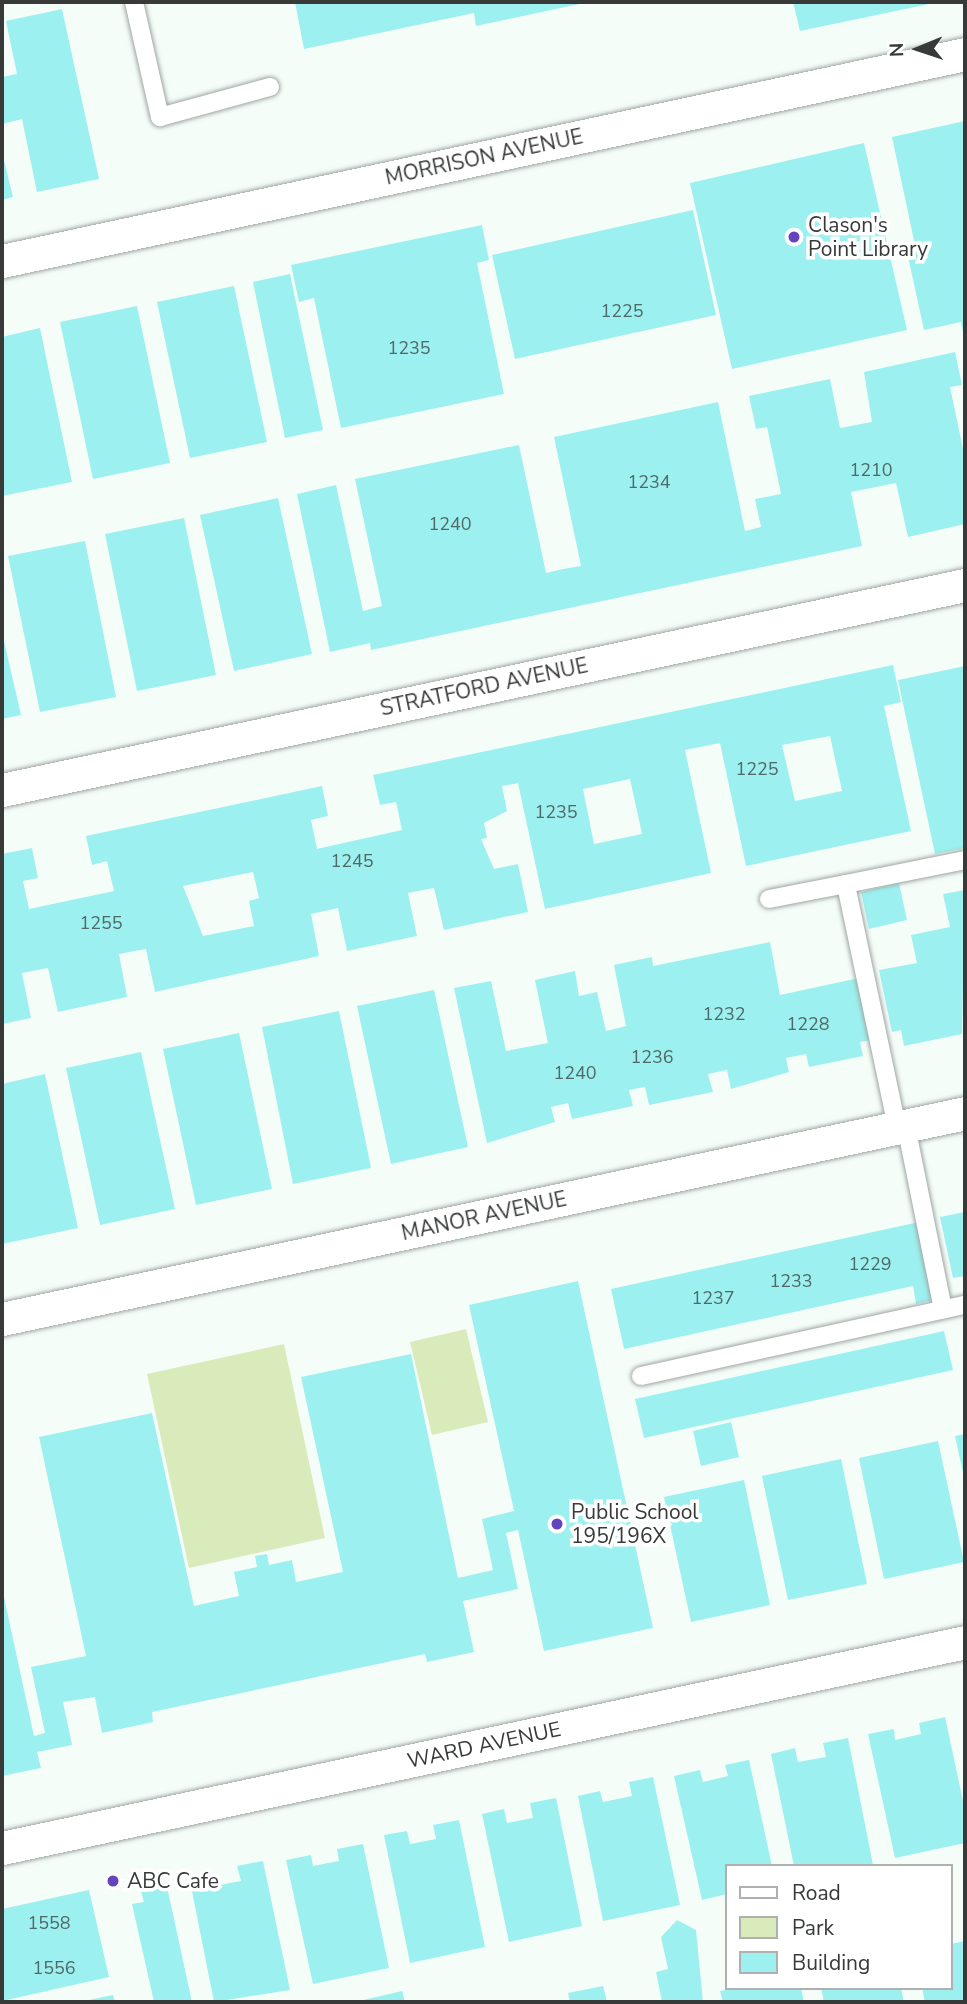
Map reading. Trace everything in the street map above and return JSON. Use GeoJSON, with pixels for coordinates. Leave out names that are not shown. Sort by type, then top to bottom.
{"type":"FeatureCollection","features":[{"type":"Feature","properties":{"kind":"street","name":"MORRISON AVENUE"},"geometry":{"type":"LineString","coordinates":[[2,261],[965,54]]}},
{"type":"Feature","properties":{"kind":"street","name":"STRATFORD AVENUE"},"geometry":{"type":"LineString","coordinates":[[2,790],[965,585]]}},
{"type":"Feature","properties":{"kind":"street","name":"MANOR AVENUE"},"geometry":{"type":"LineString","coordinates":[[2,1319],[965,1113]]}},
{"type":"Feature","properties":{"kind":"street","name":"WARD AVENUE"},"geometry":{"type":"LineString","coordinates":[[2,1848],[965,1642]]}},
{"type":"Feature","properties":{"kind":"lane"},"geometry":{"type":"LineString","coordinates":[[134,2],[160,117],[270,86]]}},
{"type":"Feature","properties":{"kind":"lane"},"geometry":{"type":"LineString","coordinates":[[769,899],[965,860]]}},
{"type":"Feature","properties":{"kind":"lane"},"geometry":{"type":"LineString","coordinates":[[846,884],[943,1310]]}},
{"type":"Feature","properties":{"kind":"lane"},"geometry":{"type":"LineString","coordinates":[[641,1376],[965,1305]]}},
{"type":"Feature","properties":{"kind":"green space"},"geometry":{"type":"Polygon","coordinates":[[[466,1329],[488,1422],[432,1435],[410,1342],[466,1329]]]}},
{"type":"Feature","properties":{"kind":"green space"},"geometry":{"type":"Polygon","coordinates":[[[284,1344],[325,1538],[189,1568],[147,1374],[284,1344]]]}},
{"type":"Feature","properties":{"kind":"building"},"geometry":{"type":"Polygon","coordinates":[[[295,2],[584,3],[476,26],[474,13],[304,49],[295,2]]]}},
{"type":"Feature","properties":{"kind":"building"},"geometry":{"type":"Polygon","coordinates":[[[793,2],[934,2],[934,3],[800,31],[793,2]]]}},
{"type":"Feature","properties":{"kind":"building"},"geometry":{"type":"Polygon","coordinates":[[[62,9],[99,179],[37,192],[22,119],[2,124],[2,77],[17,74],[6,21],[62,9]]]}},
{"type":"Feature","properties":{"kind":"building"},"geometry":{"type":"Polygon","coordinates":[[[965,121],[964,337],[961,322],[924,330],[907,252],[916,250],[892,137],[965,121]]]}},
{"type":"Feature","properties":{"kind":"building","name":"Clason's Point Library"},"geometry":{"type":"Polygon","coordinates":[[[864,143],[907,330],[732,369],[690,183],[864,143]]]}},
{"type":"Feature","properties":{"kind":"building"},"geometry":{"type":"Polygon","coordinates":[[[2,152],[13,197],[2,200],[2,152]]]}},
{"type":"Feature","properties":{"kind":"building"},"geometry":{"type":"Polygon","coordinates":[[[693,210],[716,315],[515,359],[492,255],[693,210]]]}},
{"type":"Feature","properties":{"kind":"building"},"geometry":{"type":"Polygon","coordinates":[[[482,225],[489,260],[477,263],[504,394],[341,428],[314,298],[299,302],[291,265],[482,225]]]}},
{"type":"Feature","properties":{"kind":"building"},"geometry":{"type":"Polygon","coordinates":[[[290,274],[323,430],[285,438],[253,282],[290,274]]]}},
{"type":"Feature","properties":{"kind":"building"},"geometry":{"type":"Polygon","coordinates":[[[234,286],[267,442],[190,458],[157,302],[234,286]]]}},
{"type":"Feature","properties":{"kind":"building"},"geometry":{"type":"Polygon","coordinates":[[[137,306],[170,463],[93,479],[60,322],[137,306]]]}},
{"type":"Feature","properties":{"kind":"building"},"geometry":{"type":"Polygon","coordinates":[[[40,328],[72,482],[2,496],[2,337],[40,328]]]}},
{"type":"Feature","properties":{"kind":"building"},"geometry":{"type":"Polygon","coordinates":[[[955,352],[962,385],[950,387],[965,458],[965,524],[908,537],[896,483],[851,492],[862,546],[371,650],[370,643],[330,652],[297,494],[336,485],[363,611],[382,606],[355,479],[519,445],[546,573],[581,566],[554,437],[718,402],[745,531],[761,527],[755,499],[781,494],[767,427],[756,429],[749,396],[830,379],[840,428],[872,422],[864,372],[955,352]]]}},
{"type":"Feature","properties":{"kind":"building"},"geometry":{"type":"Polygon","coordinates":[[[278,498],[312,654],[234,671],[200,515],[278,498]]]}},
{"type":"Feature","properties":{"kind":"building"},"geometry":{"type":"Polygon","coordinates":[[[184,518],[216,675],[137,691],[105,534],[184,518]]]}},
{"type":"Feature","properties":{"kind":"building"},"geometry":{"type":"Polygon","coordinates":[[[85,541],[116,697],[40,712],[8,556],[85,541]]]}},
{"type":"Feature","properties":{"kind":"building"},"geometry":{"type":"Polygon","coordinates":[[[2,632],[21,715],[2,719],[2,632]]]}},
{"type":"Feature","properties":{"kind":"building"},"geometry":{"type":"Polygon","coordinates":[[[893,665],[901,702],[884,706],[911,831],[746,866],[720,743],[685,750],[711,873],[545,909],[518,783],[502,786],[507,811],[484,823],[487,838],[481,839],[494,869],[518,864],[528,912],[444,930],[434,888],[408,893],[417,936],[347,951],[338,908],[311,914],[319,956],[155,992],[146,949],[119,954],[127,997],[58,1012],[48,968],[22,973],[31,1018],[2,1024],[2,854],[32,848],[38,878],[23,881],[29,909],[114,891],[107,861],[92,865],[86,836],[322,786],[328,816],[311,820],[317,849],[402,830],[396,802],[380,805],[373,775],[893,665]],[[830,736],[782,745],[795,801],[842,791],[830,736]],[[630,779],[583,789],[594,844],[642,834],[630,779]],[[253,872],[183,886],[203,936],[254,926],[249,901],[259,898],[253,872]]]}},
{"type":"Feature","properties":{"kind":"building"},"geometry":{"type":"Polygon","coordinates":[[[965,666],[965,848],[935,854],[898,680],[965,666]]]}},
{"type":"Feature","properties":{"kind":"building"},"geometry":{"type":"Polygon","coordinates":[[[899,883],[907,920],[869,929],[861,892],[899,883]]]}},
{"type":"Feature","properties":{"kind":"building"},"geometry":{"type":"Polygon","coordinates":[[[965,890],[962,1034],[904,1046],[901,1030],[892,1032],[879,970],[917,963],[911,935],[950,927],[943,894],[965,890]]]}},
{"type":"Feature","properties":{"kind":"building"},"geometry":{"type":"Polygon","coordinates":[[[770,942],[780,995],[859,978],[872,1040],[860,1042],[863,1056],[809,1067],[806,1054],[786,1058],[789,1072],[731,1089],[727,1070],[708,1074],[713,1092],[649,1105],[645,1087],[629,1090],[633,1106],[572,1119],[568,1103],[551,1107],[555,1122],[487,1143],[454,988],[491,981],[506,1051],[548,1043],[535,980],[575,971],[579,996],[597,992],[606,1031],[626,1026],[614,965],[652,957],[653,966],[770,942]]]}},
{"type":"Feature","properties":{"kind":"building"},"geometry":{"type":"Polygon","coordinates":[[[434,990],[468,1147],[391,1164],[357,1006],[434,990]]]}},
{"type":"Feature","properties":{"kind":"building"},"geometry":{"type":"Polygon","coordinates":[[[339,1011],[371,1168],[293,1184],[262,1027],[339,1011]]]}},
{"type":"Feature","properties":{"kind":"building"},"geometry":{"type":"Polygon","coordinates":[[[239,1033],[272,1189],[196,1205],[163,1049],[239,1033]]]}},
{"type":"Feature","properties":{"kind":"building"},"geometry":{"type":"Polygon","coordinates":[[[141,1052],[175,1209],[100,1225],[66,1068],[141,1052]]]}},
{"type":"Feature","properties":{"kind":"building"},"geometry":{"type":"Polygon","coordinates":[[[45,1074],[78,1228],[2,1244],[2,1084],[45,1074]]]}},
{"type":"Feature","properties":{"kind":"building"},"geometry":{"type":"Polygon","coordinates":[[[965,1212],[965,1276],[953,1278],[940,1217],[965,1212]]]}},
{"type":"Feature","properties":{"kind":"building"},"geometry":{"type":"Polygon","coordinates":[[[919,1222],[936,1299],[916,1304],[913,1286],[624,1349],[611,1289],[919,1222]]]}},
{"type":"Feature","properties":{"kind":"building","name":"Public School 195/196X"},"geometry":{"type":"Polygon","coordinates":[[[578,1281],[653,1628],[544,1651],[518,1530],[506,1533],[518,1589],[463,1601],[474,1652],[427,1662],[425,1654],[152,1712],[153,1722],[102,1733],[95,1697],[63,1702],[72,1745],[37,1752],[41,1768],[2,1776],[2,1588],[34,1736],[45,1733],[31,1667],[86,1656],[39,1437],[152,1413],[194,1606],[239,1596],[234,1572],[257,1567],[255,1556],[267,1554],[269,1565],[292,1560],[296,1582],[343,1572],[301,1377],[411,1354],[458,1578],[493,1570],[482,1519],[514,1511],[469,1305],[578,1281]]]}},
{"type":"Feature","properties":{"kind":"building"},"geometry":{"type":"Polygon","coordinates":[[[944,1331],[953,1370],[644,1438],[635,1399],[944,1331]]]}},
{"type":"Feature","properties":{"kind":"building"},"geometry":{"type":"Polygon","coordinates":[[[731,1422],[739,1457],[701,1466],[693,1431],[731,1422]]]}},
{"type":"Feature","properties":{"kind":"building"},"geometry":{"type":"Polygon","coordinates":[[[965,1434],[965,1477],[964,1477],[955,1436],[965,1434]]]}},
{"type":"Feature","properties":{"kind":"building"},"geometry":{"type":"Polygon","coordinates":[[[938,1441],[964,1562],[884,1579],[859,1458],[938,1441]]]}},
{"type":"Feature","properties":{"kind":"building"},"geometry":{"type":"Polygon","coordinates":[[[841,1459],[867,1584],[788,1600],[762,1476],[841,1459]]]}},
{"type":"Feature","properties":{"kind":"building"},"geometry":{"type":"Polygon","coordinates":[[[744,1480],[770,1605],[691,1622],[664,1497],[744,1480]]]}},
{"type":"Feature","properties":{"kind":"building"},"geometry":{"type":"Polygon","coordinates":[[[945,1717],[965,1810],[965,1843],[895,1858],[868,1734],[894,1729],[895,1740],[921,1734],[919,1723],[945,1717]]]}},
{"type":"Feature","properties":{"kind":"building"},"geometry":{"type":"Polygon","coordinates":[[[848,1738],[873,1864],[794,1864],[771,1754],[795,1748],[798,1762],[826,1757],[823,1743],[848,1738]]]}},
{"type":"Feature","properties":{"kind":"building"},"geometry":{"type":"Polygon","coordinates":[[[749,1760],[772,1864],[726,1864],[726,1894],[702,1900],[674,1776],[700,1770],[703,1782],[728,1776],[725,1765],[749,1760]]]}},
{"type":"Feature","properties":{"kind":"building"},"geometry":{"type":"Polygon","coordinates":[[[653,1777],[680,1905],[603,1921],[578,1796],[600,1791],[603,1802],[632,1796],[629,1782],[653,1777]]]}},
{"type":"Feature","properties":{"kind":"building"},"geometry":{"type":"Polygon","coordinates":[[[556,1798],[582,1926],[509,1942],[482,1814],[504,1809],[507,1823],[533,1818],[530,1803],[556,1798]]]}},
{"type":"Feature","properties":{"kind":"building"},"geometry":{"type":"Polygon","coordinates":[[[459,1820],[485,1947],[410,1963],[384,1835],[407,1831],[410,1844],[436,1839],[433,1825],[459,1820]]]}},
{"type":"Feature","properties":{"kind":"building"},"geometry":{"type":"Polygon","coordinates":[[[363,1844],[389,1968],[313,1984],[286,1860],[311,1855],[313,1866],[339,1861],[337,1849],[363,1844]]]}},
{"type":"Feature","properties":{"kind":"building"},"geometry":{"type":"Polygon","coordinates":[[[263,1861],[290,1990],[214,2002],[189,1876],[212,1872],[215,1886],[241,1881],[237,1866],[263,1861]]]}},
{"type":"Feature","properties":{"kind":"building"},"geometry":{"type":"Polygon","coordinates":[[[166,1882],[192,2002],[154,2002],[132,1904],[144,1902],[140,1888],[166,1882]]]}},
{"type":"Feature","properties":{"kind":"building"},"geometry":{"type":"Polygon","coordinates":[[[89,1890],[109,1977],[2,2001],[2,1909],[89,1890]]]}},
{"type":"Feature","properties":{"kind":"building"},"geometry":{"type":"Polygon","coordinates":[[[677,1920],[696,1930],[703,2002],[662,2002],[656,1972],[668,1969],[661,1937],[677,1920]]]}},
{"type":"Feature","properties":{"kind":"building"},"geometry":{"type":"Polygon","coordinates":[[[965,1941],[965,2002],[925,2002],[922,1990],[953,1990],[953,1944],[965,1941]]]}},
{"type":"Feature","properties":{"kind":"building"},"geometry":{"type":"Polygon","coordinates":[[[603,1986],[607,2002],[570,2002],[568,1993],[603,1986]]]}},
{"type":"Feature","properties":{"kind":"building"},"geometry":{"type":"Polygon","coordinates":[[[801,1990],[804,2002],[723,2002],[720,1991],[801,1990]]]}},
{"type":"Feature","properties":{"kind":"building"},"geometry":{"type":"Polygon","coordinates":[[[821,1990],[901,1990],[904,2002],[824,2002],[821,1990]]]}},
{"type":"Feature","properties":{"kind":"building"},"geometry":{"type":"Polygon","coordinates":[[[402,1991],[405,2002],[359,2002],[359,2001],[402,1991]]]}},
{"type":"Feature","properties":{"kind":"building"},"geometry":{"type":"Polygon","coordinates":[[[113,1995],[115,2002],[84,2001],[113,1995]]]}},
{"type":"Feature","properties":{"kind":"place","name":"Clason's Point Library"},"geometry":{"type":"Point","coordinates":[794,237]}},
{"type":"Feature","properties":{"kind":"place","name":"Public School 195/196X"},"geometry":{"type":"Point","coordinates":[557,1524]}},
{"type":"Feature","properties":{"kind":"place","name":"ABC Cafe"},"geometry":{"type":"Point","coordinates":[113,1881]}}]}
